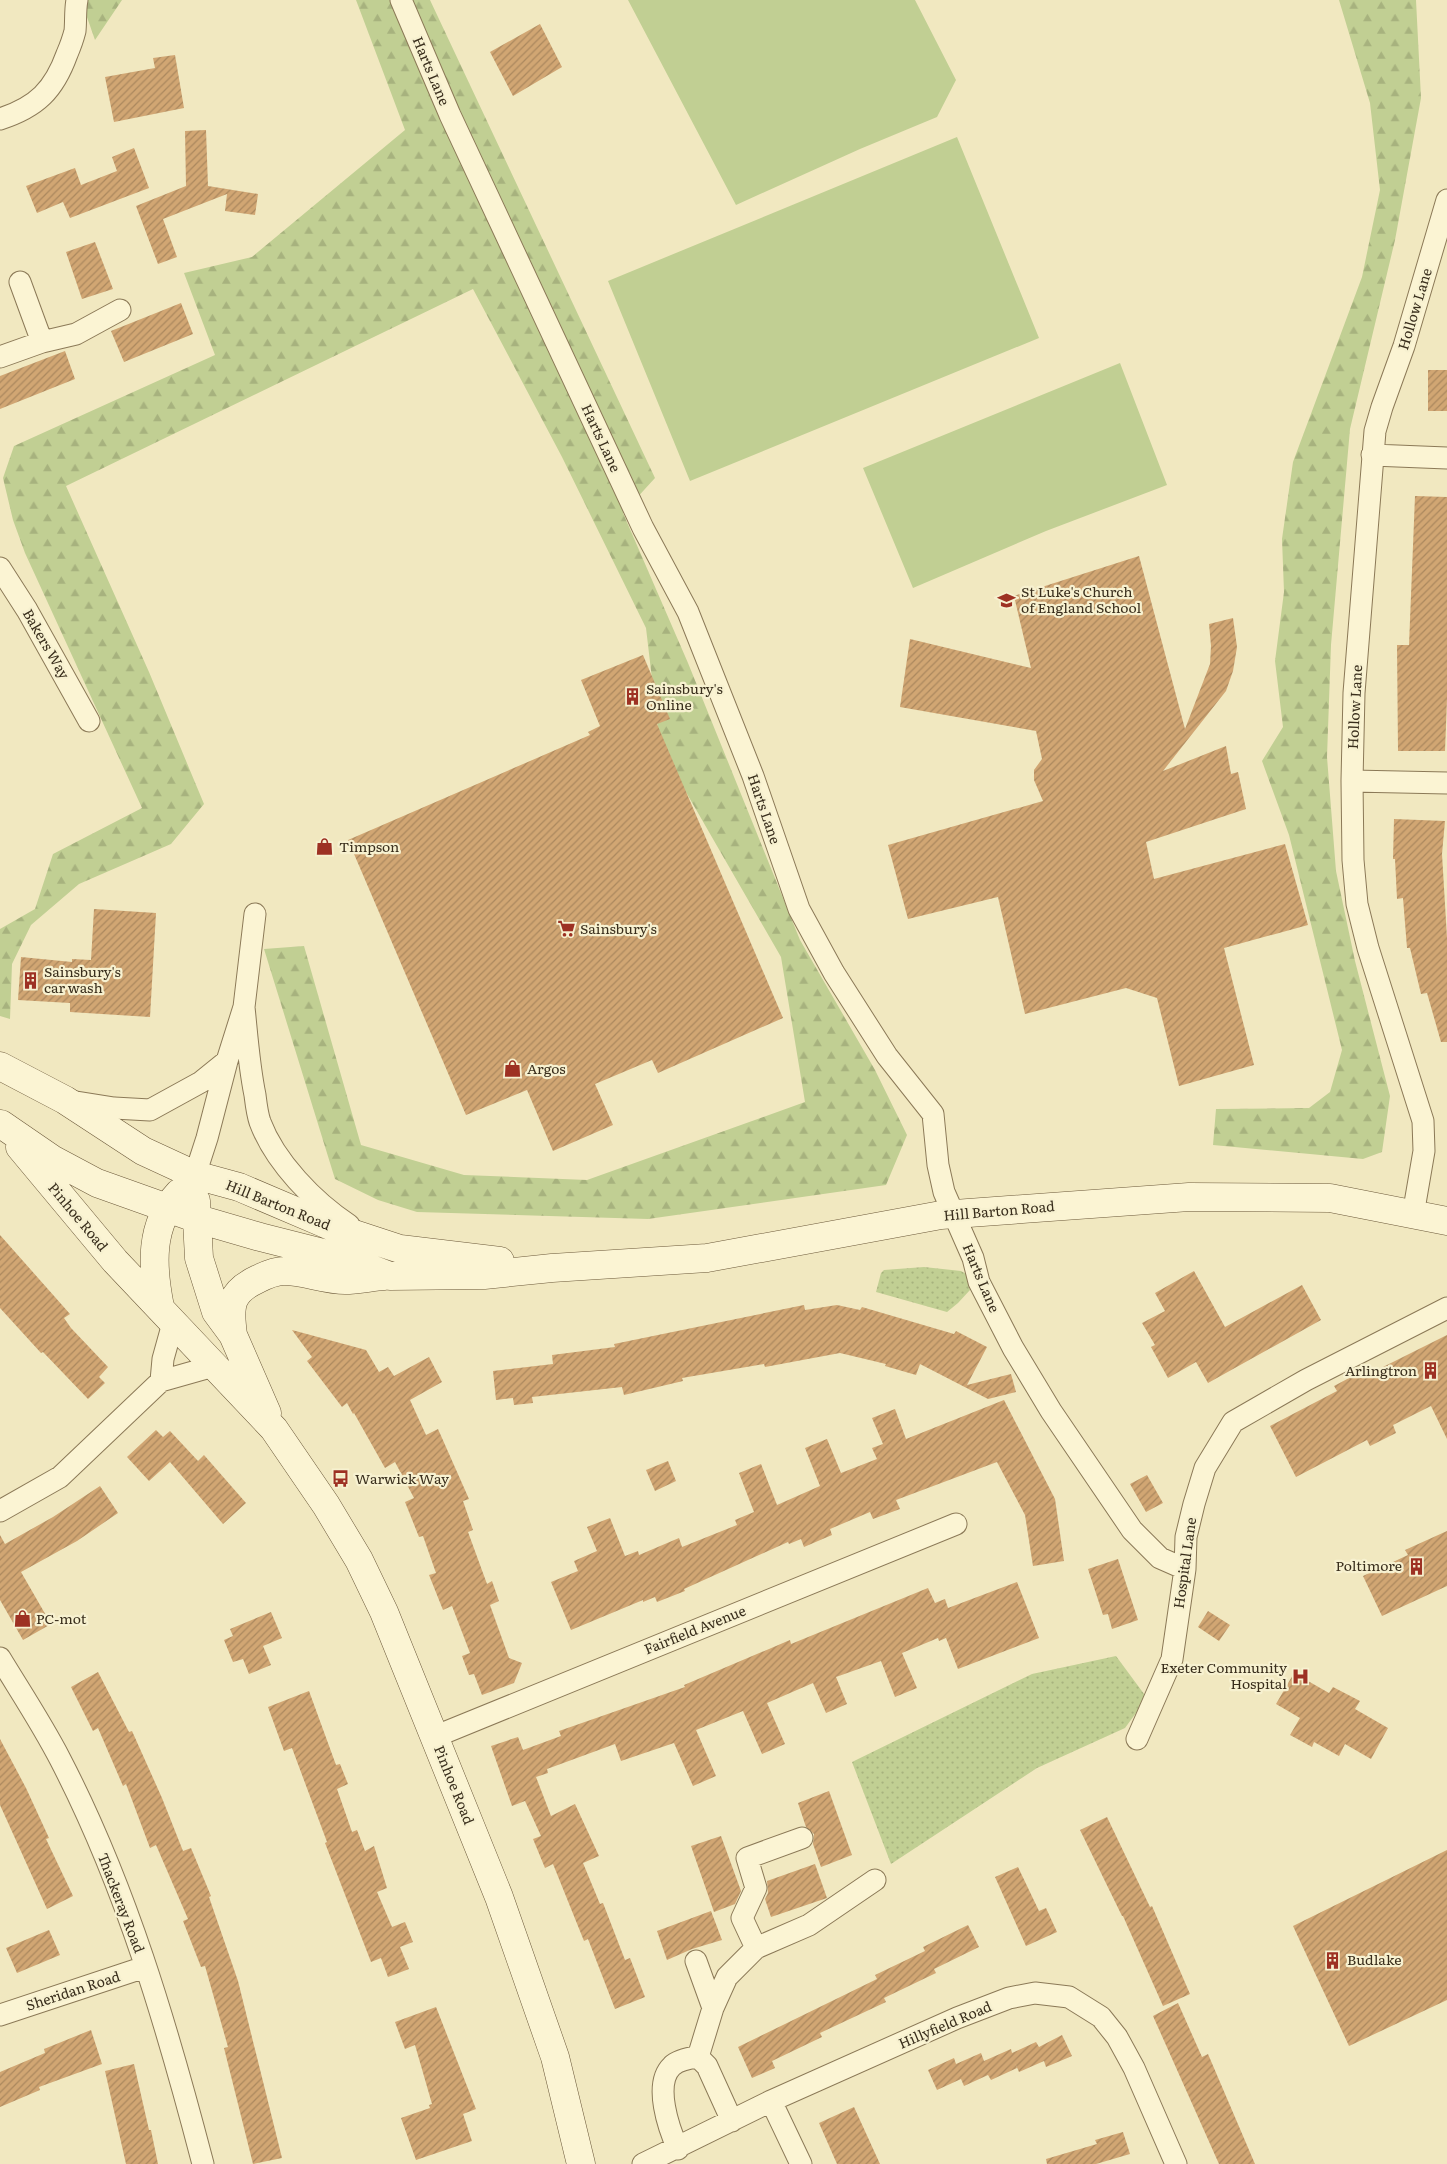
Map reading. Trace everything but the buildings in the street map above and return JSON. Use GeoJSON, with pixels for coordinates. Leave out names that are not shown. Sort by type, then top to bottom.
{"type":"FeatureCollection","features":[{"type":"Feature","properties":{"kind":"main road","name":"Hill Barton Road"},"geometry":{"type":"LineString","coordinates":[[0,1066],[64,1100],[143,1151],[195,1175],[238,1187],[333,1227],[400,1248],[552,1268]]}},
{"type":"Feature","properties":{"kind":"main road","name":"Hill Barton Road"},"geometry":{"type":"LineString","coordinates":[[0,1123],[52,1159],[98,1182],[198,1219],[343,1258],[390,1276],[484,1275],[552,1268],[707,1258],[953,1214],[1198,1197],[1330,1198],[1447,1222]]}},
{"type":"Feature","properties":{"kind":"main road","name":"Pinhoe Road"},"geometry":{"type":"LineString","coordinates":[[0,1123],[95,1239],[274,1429],[326,1505],[359,1560],[384,1612],[498,1897],[555,2057],[581,2164]]}},
{"type":"Feature","properties":{"kind":"main road"},"geometry":{"type":"LineString","coordinates":[[167,1315],[154,1274],[154,1250],[166,1206],[195,1175]]}},
{"type":"Feature","properties":{"kind":"main road","name":"Pinhoe Road"},"geometry":{"type":"LineString","coordinates":[[195,1175],[199,1258],[216,1312],[233,1335],[274,1429]]}},
{"type":"Feature","properties":{"kind":"main road","name":"Pinhoe Road"},"geometry":{"type":"LineString","coordinates":[[233,1335],[230,1316],[235,1295],[244,1285],[266,1275],[283,1271],[344,1280],[390,1276]]}},
{"type":"Feature","properties":{"kind":"street"},"geometry":{"type":"LineString","coordinates":[[0,119],[32,105],[44,96],[54,82],[61,70],[74,32],[77,0]]}},
{"type":"Feature","properties":{"kind":"street","name":"Harts Lane"},"geometry":{"type":"LineString","coordinates":[[401,0],[450,115],[626,492],[688,612],[753,776],[799,909],[834,973],[887,1056],[933,1114],[938,1165],[944,1192],[973,1258],[979,1282],[1013,1348],[1051,1411],[1132,1530],[1160,1558],[1186,1569]]}},
{"type":"Feature","properties":{"kind":"street","name":"Hollow Lane"},"geometry":{"type":"LineString","coordinates":[[1413,1215],[1424,1151],[1423,1121],[1371,957],[1357,904],[1353,860],[1354,693],[1375,431],[1404,346],[1447,200]]}},
{"type":"Feature","properties":{"kind":"street"},"geometry":{"type":"LineString","coordinates":[[20,282],[42,342]]}},
{"type":"Feature","properties":{"kind":"street"},"geometry":{"type":"LineString","coordinates":[[0,358],[42,342],[76,334],[120,310]]}},
{"type":"Feature","properties":{"kind":"street"},"geometry":{"type":"LineString","coordinates":[[1372,455],[1447,458]]}},
{"type":"Feature","properties":{"kind":"street","name":"Bakers Way"},"geometry":{"type":"LineString","coordinates":[[0,568],[27,610],[89,721]]}},
{"type":"Feature","properties":{"kind":"street"},"geometry":{"type":"LineString","coordinates":[[1352,780],[1447,783]]}},
{"type":"Feature","properties":{"kind":"street"},"geometry":{"type":"LineString","coordinates":[[195,1175],[244,1007],[255,914]]}},
{"type":"Feature","properties":{"kind":"street"},"geometry":{"type":"LineString","coordinates":[[244,1007],[250,1071],[260,1121],[278,1154],[301,1185],[329,1211],[373,1241]]}},
{"type":"Feature","properties":{"kind":"street"},"geometry":{"type":"LineString","coordinates":[[64,1100],[114,1108],[150,1110],[201,1082],[227,1061]]}},
{"type":"Feature","properties":{"kind":"street","name":"Hospital Lane"},"geometry":{"type":"LineString","coordinates":[[1138,1739],[1172,1659],[1186,1569],[1186,1537],[1205,1468],[1233,1422],[1306,1380],[1447,1308]]}},
{"type":"Feature","properties":{"kind":"street"},"geometry":{"type":"LineString","coordinates":[[161,1381],[167,1315]]}},
{"type":"Feature","properties":{"kind":"street"},"geometry":{"type":"LineString","coordinates":[[0,1510],[60,1477],[161,1381],[214,1366]]}},
{"type":"Feature","properties":{"kind":"street","name":"Fairfield Avenue"},"geometry":{"type":"LineString","coordinates":[[434,1737],[956,1524]]}},
{"type":"Feature","properties":{"kind":"street","name":"Thackeray Road"},"geometry":{"type":"LineString","coordinates":[[0,1658],[68,1774],[123,1902],[171,2042],[203,2164]]}},
{"type":"Feature","properties":{"kind":"street"},"geometry":{"type":"LineString","coordinates":[[756,1948],[742,1918],[756,1888],[747,1858],[802,1838]]}},
{"type":"Feature","properties":{"kind":"street"},"geometry":{"type":"LineString","coordinates":[[698,2057],[713,2008],[727,1977],[756,1948],[809,1925],[875,1880]]}},
{"type":"Feature","properties":{"kind":"street"},"geometry":{"type":"LineString","coordinates":[[696,1961],[713,2008]]}},
{"type":"Feature","properties":{"kind":"street","name":"Sheridan Road"},"geometry":{"type":"LineString","coordinates":[[0,2015],[145,1967]]}},
{"type":"Feature","properties":{"kind":"street","name":"Hillyfield Road"},"geometry":{"type":"LineString","coordinates":[[643,2164],[771,2101],[957,2018],[1009,1998],[1035,1993],[1069,1997],[1101,2017],[1117,2037],[1134,2068],[1176,2164]]}},
{"type":"Feature","properties":{"kind":"street"},"geometry":{"type":"LineString","coordinates":[[698,2057],[707,2066],[732,2121]]}},
{"type":"Feature","properties":{"kind":"street"},"geometry":{"type":"LineString","coordinates":[[678,2148],[670,2129],[662,2092],[665,2079],[672,2066],[685,2059],[698,2057]]}},
{"type":"Feature","properties":{"kind":"street"},"geometry":{"type":"LineString","coordinates":[[771,2101],[801,2164]]}},
{"type":"Feature","properties":{"kind":"green space"},"geometry":{"type":"Polygon","coordinates":[[[81,0],[122,0],[95,40],[81,0]]]}},
{"type":"Feature","properties":{"kind":"green space"},"geometry":{"type":"Polygon","coordinates":[[[356,0],[430,0],[655,478],[623,513],[688,663],[800,940],[875,1070],[907,1135],[886,1185],[648,1219],[417,1212],[378,1200],[335,1179],[264,949],[304,946],[361,1145],[464,1175],[587,1180],[805,1102],[781,957],[660,747],[646,628],[562,457],[473,289],[66,486],[149,672],[204,804],[171,844],[79,884],[31,925],[12,964],[10,1019],[0,1016],[0,929],[35,909],[53,854],[142,808],[25,553],[13,520],[3,478],[14,446],[215,355],[184,273],[252,257],[405,130],[356,0]]]}},
{"type":"Feature","properties":{"kind":"green space"},"geometry":{"type":"Polygon","coordinates":[[[628,0],[915,0],[956,80],[937,117],[860,149],[736,205],[628,0]]]}},
{"type":"Feature","properties":{"kind":"green space"},"geometry":{"type":"Polygon","coordinates":[[[1339,0],[1416,0],[1421,98],[1395,240],[1350,429],[1331,645],[1327,757],[1336,871],[1355,961],[1390,1096],[1382,1152],[1363,1159],[1213,1145],[1216,1109],[1309,1108],[1330,1092],[1342,1050],[1289,835],[1262,761],[1283,727],[1275,661],[1284,592],[1282,539],[1293,462],[1362,277],[1380,190],[1370,103],[1339,0]]]}},
{"type":"Feature","properties":{"kind":"green space"},"geometry":{"type":"Polygon","coordinates":[[[957,137],[1039,338],[690,481],[608,281],[957,137]]]}},
{"type":"Feature","properties":{"kind":"green space"},"geometry":{"type":"Polygon","coordinates":[[[1120,363],[1167,485],[1046,531],[913,588],[863,468],[1120,363]]]}},
{"type":"Feature","properties":{"kind":"green space"},"geometry":{"type":"Polygon","coordinates":[[[924,1267],[961,1271],[966,1274],[970,1290],[947,1312],[876,1292],[881,1273],[884,1270],[924,1267]]]}},
{"type":"Feature","properties":{"kind":"green space"},"geometry":{"type":"Polygon","coordinates":[[[1116,1656],[1147,1698],[1125,1728],[1037,1768],[891,1864],[852,1762],[1032,1674],[1116,1656]]]}},
{"type":"Feature","properties":{"kind":"place","name":"St Luke's Church of England School"},"geometry":{"type":"Point","coordinates":[1007,600]}},
{"type":"Feature","properties":{"kind":"place","name":"Sainsbury's Online"},"geometry":{"type":"Point","coordinates":[632,697]}},
{"type":"Feature","properties":{"kind":"place","name":"Timpson"},"geometry":{"type":"Point","coordinates":[325,847]}},
{"type":"Feature","properties":{"kind":"place","name":"Sainsbury's"},"geometry":{"type":"Point","coordinates":[566,929]}},
{"type":"Feature","properties":{"kind":"place","name":"Sainsbury's car wash"},"geometry":{"type":"Point","coordinates":[30,980]}},
{"type":"Feature","properties":{"kind":"place","name":"Argos"},"geometry":{"type":"Point","coordinates":[513,1069]}},
{"type":"Feature","properties":{"kind":"place","name":"Arlingtron"},"geometry":{"type":"Point","coordinates":[1431,1371]}},
{"type":"Feature","properties":{"kind":"place","name":"Warwick Way"},"geometry":{"type":"Point","coordinates":[341,1479]}},
{"type":"Feature","properties":{"kind":"place","name":"Poltimore"},"geometry":{"type":"Point","coordinates":[1416,1566]}},
{"type":"Feature","properties":{"kind":"place","name":"PC-mot"},"geometry":{"type":"Point","coordinates":[22,1619]}},
{"type":"Feature","properties":{"kind":"place","name":"Exeter Community Hospital"},"geometry":{"type":"Point","coordinates":[1301,1676]}},
{"type":"Feature","properties":{"kind":"place","name":"Budlake"},"geometry":{"type":"Point","coordinates":[1333,1960]}}]}
